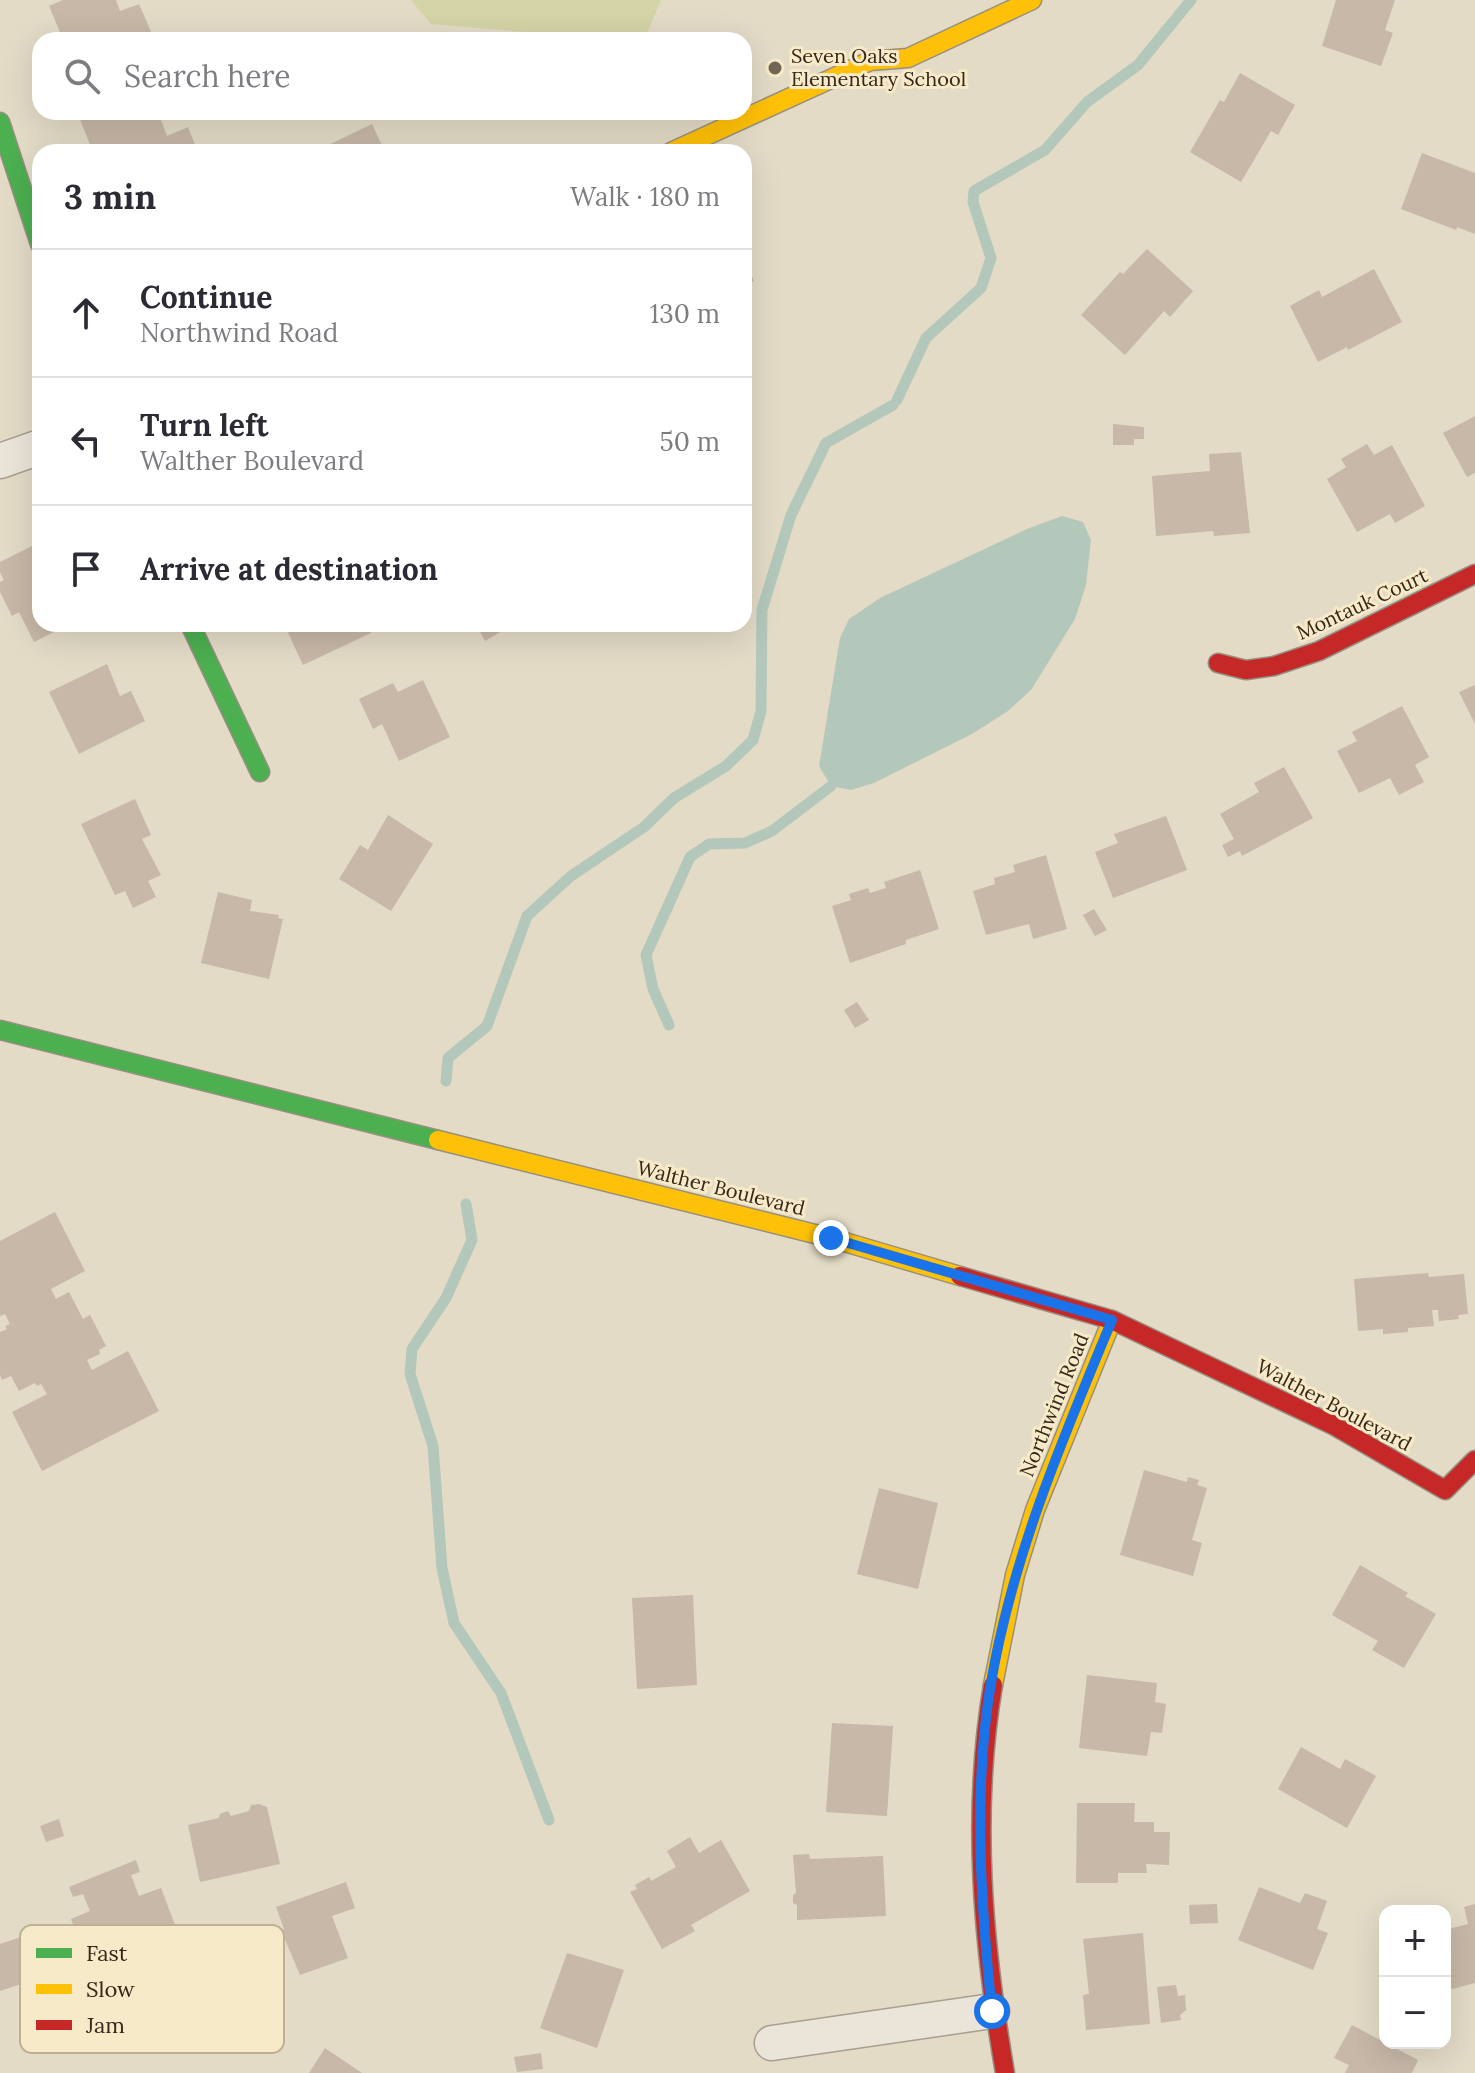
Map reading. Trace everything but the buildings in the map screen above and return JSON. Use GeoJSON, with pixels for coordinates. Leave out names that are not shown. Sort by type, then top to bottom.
{"type":"FeatureCollection","features":[{"type":"Feature","properties":{"kind":"street"},"geometry":{"type":"LineString","coordinates":[[752,115],[870,61],[908,58],[1032,0]]}},
{"type":"Feature","properties":{"kind":"street"},"geometry":{"type":"LineString","coordinates":[[688,144],[741,120]]}},
{"type":"Feature","properties":{"kind":"street"},"geometry":{"type":"LineString","coordinates":[[0,122],[32,220]]}},
{"type":"Feature","properties":{"kind":"street"},"geometry":{"type":"LineString","coordinates":[[0,461],[32,450]]}},
{"type":"Feature","properties":{"kind":"street","name":"Montauk Court"},"geometry":{"type":"LineString","coordinates":[[1218,663],[1246,670],[1274,666],[1319,651],[1475,574]]}},
{"type":"Feature","properties":{"kind":"street"},"geometry":{"type":"LineString","coordinates":[[194,632],[260,772]]}},
{"type":"Feature","properties":{"kind":"street","name":"Walther Boulevard"},"geometry":{"type":"LineString","coordinates":[[0,1030],[831,1238],[1112,1320],[1333,1425],[1445,1490],[1475,1460]]}},
{"type":"Feature","properties":{"kind":"street","name":"Northwind Road"},"geometry":{"type":"LineString","coordinates":[[1005,2073],[992,2011],[984,1936],[981,1844],[983,1760],[990,1691],[1015,1574],[1032,1520],[1112,1320]]}},
{"type":"Feature","properties":{"kind":"street"},"geometry":{"type":"LineString","coordinates":[[772,2043],[992,2011]]}},
{"type":"Feature","properties":{"kind":"green space"},"geometry":{"type":"Polygon","coordinates":[[[411,0],[661,0],[647,32],[524,32],[431,24],[411,0]]]}},
{"type":"Feature","properties":{"kind":"shaded area"},"geometry":{"type":"Polygon","coordinates":[[[1062,516],[1083,522],[1091,540],[1086,585],[1075,619],[1031,690],[1008,711],[972,734],[874,783],[851,790],[831,786],[819,766],[840,638],[849,619],[880,598],[1027,529],[1062,516]]]}},
{"type":"Feature","properties":{"kind":"waterway"},"geometry":{"type":"LineString","coordinates":[[897,400],[926,338],[981,288],[991,258],[973,202],[974,191],[1045,150],[1087,102],[1138,65],[1191,0]]}},
{"type":"Feature","properties":{"kind":"waterway"},"geometry":{"type":"LineString","coordinates":[[446,1081],[448,1058],[487,1026],[527,916],[571,876],[644,827],[674,798],[726,766],[753,740],[761,711],[762,610],[791,515],[826,443],[893,405]]}},
{"type":"Feature","properties":{"kind":"waterway"},"geometry":{"type":"LineString","coordinates":[[669,1025],[653,989],[646,955],[690,857],[709,844],[745,843],[772,831],[831,786]]}},
{"type":"Feature","properties":{"kind":"waterway"},"geometry":{"type":"LineString","coordinates":[[466,1204],[472,1240],[446,1298],[412,1349],[410,1374],[433,1446],[442,1568],[454,1623],[501,1693],[549,1820]]}},
{"type":"Feature","properties":{"kind":"traffic: fast"},"geometry":{"type":"LineString","coordinates":[[0,122],[32,220]]}},
{"type":"Feature","properties":{"kind":"traffic: fast"},"geometry":{"type":"LineString","coordinates":[[194,632],[260,772]]}},
{"type":"Feature","properties":{"kind":"traffic: fast"},"geometry":{"type":"LineString","coordinates":[[0,1030],[438,1140]]}},
{"type":"Feature","properties":{"kind":"traffic: slow"},"geometry":{"type":"LineString","coordinates":[[752,115],[870,61],[908,58],[1032,0]]}},
{"type":"Feature","properties":{"kind":"traffic: slow"},"geometry":{"type":"LineString","coordinates":[[688,144],[741,120]]}},
{"type":"Feature","properties":{"kind":"traffic: slow"},"geometry":{"type":"LineString","coordinates":[[438,1140],[831,1238],[960,1276]]}},
{"type":"Feature","properties":{"kind":"traffic: slow"},"geometry":{"type":"LineString","coordinates":[[993,1685],[1015,1575],[1035,1510],[1112,1320]]}},
{"type":"Feature","properties":{"kind":"traffic: jam"},"geometry":{"type":"LineString","coordinates":[[1218,663],[1246,670],[1274,666],[1319,651],[1475,574]]}},
{"type":"Feature","properties":{"kind":"traffic: jam"},"geometry":{"type":"LineString","coordinates":[[960,1276],[1112,1320],[1333,1425],[1445,1490],[1475,1460]]}},
{"type":"Feature","properties":{"kind":"traffic: jam"},"geometry":{"type":"LineString","coordinates":[[993,1685],[982,1782],[982,1879],[991,1977],[1005,2073]]}},
{"type":"Feature","properties":{"kind":"place","name":"Seven Oaks Elementary School"},"geometry":{"type":"Point","coordinates":[775,68]}},
{"type":"Feature","properties":{"kind":"route"},"geometry":{"type":"LineString","coordinates":[[831,1238],[1112,1320],[1032,1520],[1015,1574],[990,1691],[983,1760],[981,1844],[984,1936],[992,2011]]}}]}
